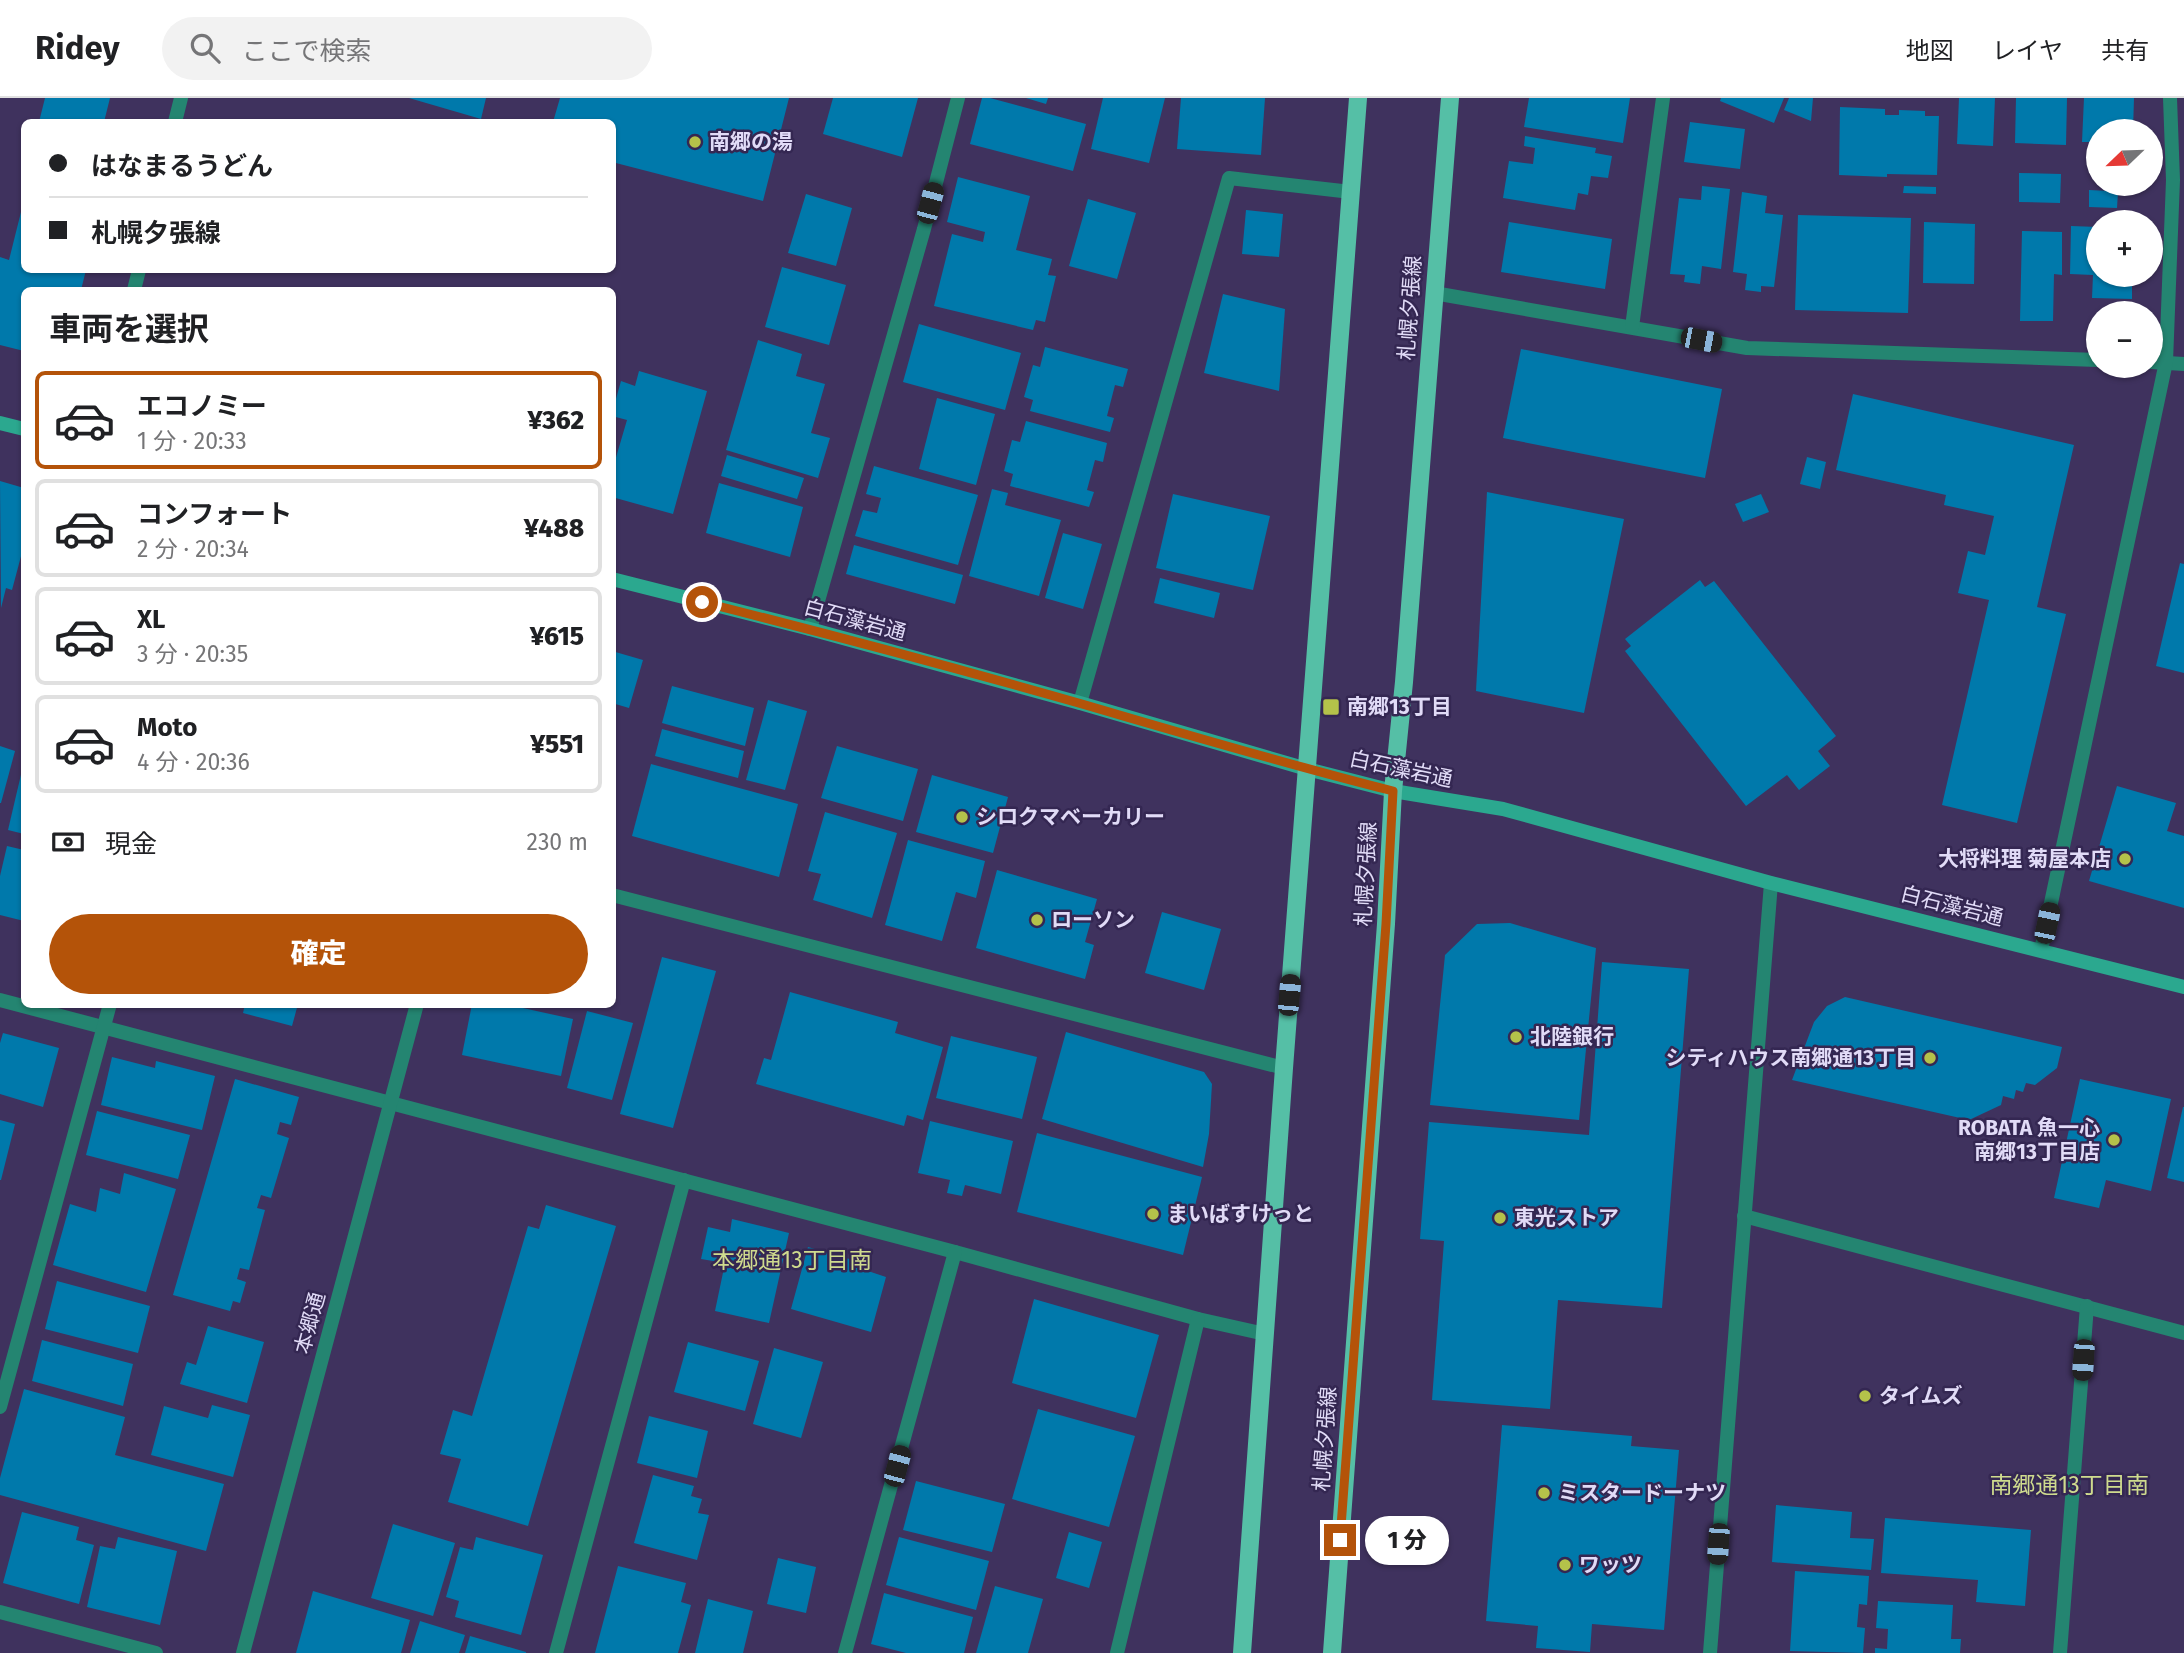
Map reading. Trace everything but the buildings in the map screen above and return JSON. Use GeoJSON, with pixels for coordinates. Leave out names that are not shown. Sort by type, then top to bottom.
{"type":"FeatureCollection","features":[{"type":"Feature","properties":{"kind":"main road"},"geometry":{"type":"LineString","coordinates":[[1242,1653],[1359,98]]}},
{"type":"Feature","properties":{"kind":"main road","name":"札幌夕張線"},"geometry":{"type":"LineString","coordinates":[[1332,1653],[1384,951],[1393,791],[1450,98]]}},
{"type":"Feature","properties":{"kind":"main road"},"geometry":{"type":"LineString","coordinates":[[0,423],[21,428]]}},
{"type":"Feature","properties":{"kind":"main road","name":"白石藻岩通"},"geometry":{"type":"LineString","coordinates":[[616,580],[810,629],[1307,769],[1393,791],[1503,809],[1771,883],[2184,987]]}},
{"type":"Feature","properties":{"kind":"street"},"geometry":{"type":"LineString","coordinates":[[176,119],[181,98]]}},
{"type":"Feature","properties":{"kind":"street"},"geometry":{"type":"LineString","coordinates":[[810,629],[958,98]]}},
{"type":"Feature","properties":{"kind":"street"},"geometry":{"type":"LineString","coordinates":[[1632,327],[1663,98]]}},
{"type":"Feature","properties":{"kind":"street"},"geometry":{"type":"LineString","coordinates":[[2041,950],[2166,362],[2179,180],[2170,98]]}},
{"type":"Feature","properties":{"kind":"street"},"geometry":{"type":"LineString","coordinates":[[1080,703],[1229,178],[1351,192]]}},
{"type":"Feature","properties":{"kind":"street"},"geometry":{"type":"LineString","coordinates":[[1434,293],[1747,348],[2086,360]]}},
{"type":"Feature","properties":{"kind":"street"},"geometry":{"type":"LineString","coordinates":[[2166,362],[2184,364]]}},
{"type":"Feature","properties":{"kind":"street"},"geometry":{"type":"LineString","coordinates":[[1710,1653],[1771,883]]}},
{"type":"Feature","properties":{"kind":"street"},"geometry":{"type":"LineString","coordinates":[[616,896],[1284,1068]]}},
{"type":"Feature","properties":{"kind":"street"},"geometry":{"type":"LineString","coordinates":[[0,1000],[21,1006]]}},
{"type":"Feature","properties":{"kind":"street"},"geometry":{"type":"LineString","coordinates":[[30,1008],[956,1252],[1198,1320],[1265,1334]]}},
{"type":"Feature","properties":{"kind":"street"},"geometry":{"type":"LineString","coordinates":[[0,1407],[109,1008]]}},
{"type":"Feature","properties":{"kind":"street","name":"本郷通"},"geometry":{"type":"LineString","coordinates":[[243,1653],[416,1008]]}},
{"type":"Feature","properties":{"kind":"street"},"geometry":{"type":"LineString","coordinates":[[555,1653],[684,1180]]}},
{"type":"Feature","properties":{"kind":"street"},"geometry":{"type":"LineString","coordinates":[[1744,1216],[2184,1333]]}},
{"type":"Feature","properties":{"kind":"street"},"geometry":{"type":"LineString","coordinates":[[845,1653],[956,1252]]}},
{"type":"Feature","properties":{"kind":"street"},"geometry":{"type":"LineString","coordinates":[[2060,1653],[2087,1307]]}},
{"type":"Feature","properties":{"kind":"street"},"geometry":{"type":"LineString","coordinates":[[1117,1653],[1198,1320]]}},
{"type":"Feature","properties":{"kind":"street"},"geometry":{"type":"LineString","coordinates":[[0,1612],[156,1653]]}},
{"type":"Feature","properties":{"kind":"place","name":"南郷の湯"},"geometry":{"type":"Point","coordinates":[695,142]}},
{"type":"Feature","properties":{"kind":"place","name":"南郷13丁目"},"geometry":{"type":"Point","coordinates":[1331,707]}},
{"type":"Feature","properties":{"kind":"place","name":"シロクマベーカリー"},"geometry":{"type":"Point","coordinates":[962,817]}},
{"type":"Feature","properties":{"kind":"place","name":"大将料理 菊屋本店"},"geometry":{"type":"Point","coordinates":[2125,859]}},
{"type":"Feature","properties":{"kind":"place","name":"ローソン"},"geometry":{"type":"Point","coordinates":[1037,920]}},
{"type":"Feature","properties":{"kind":"place","name":"北陸銀行"},"geometry":{"type":"Point","coordinates":[1516,1037]}},
{"type":"Feature","properties":{"kind":"place","name":"シティハウス南郷通13丁目"},"geometry":{"type":"Point","coordinates":[1930,1058]}},
{"type":"Feature","properties":{"kind":"place","name":"ROBATA 魚一心 南郷13丁目店"},"geometry":{"type":"Point","coordinates":[2114,1140]}},
{"type":"Feature","properties":{"kind":"place","name":"まいばすけっと"},"geometry":{"type":"Point","coordinates":[1153,1214]}},
{"type":"Feature","properties":{"kind":"place","name":"東光ストア"},"geometry":{"type":"Point","coordinates":[1500,1218]}},
{"type":"Feature","properties":{"kind":"place","name":"タイムズ"},"geometry":{"type":"Point","coordinates":[1865,1396]}},
{"type":"Feature","properties":{"kind":"place","name":"ミスタードーナツ"},"geometry":{"type":"Point","coordinates":[1544,1493]}},
{"type":"Feature","properties":{"kind":"place","name":"ワッツ"},"geometry":{"type":"Point","coordinates":[1565,1565]}},
{"type":"Feature","properties":{"kind":"district","name":"本郷通13丁目南"},"geometry":{"type":"Point","coordinates":[792,1260]}},
{"type":"Feature","properties":{"kind":"district","name":"南郷通13丁目南"},"geometry":{"type":"Point","coordinates":[2069,1485]}},
{"type":"Feature","properties":{"kind":"route"},"geometry":{"type":"LineString","coordinates":[[702,602],[810,629],[1393,791],[1386,924],[1340,1540]]}}]}
